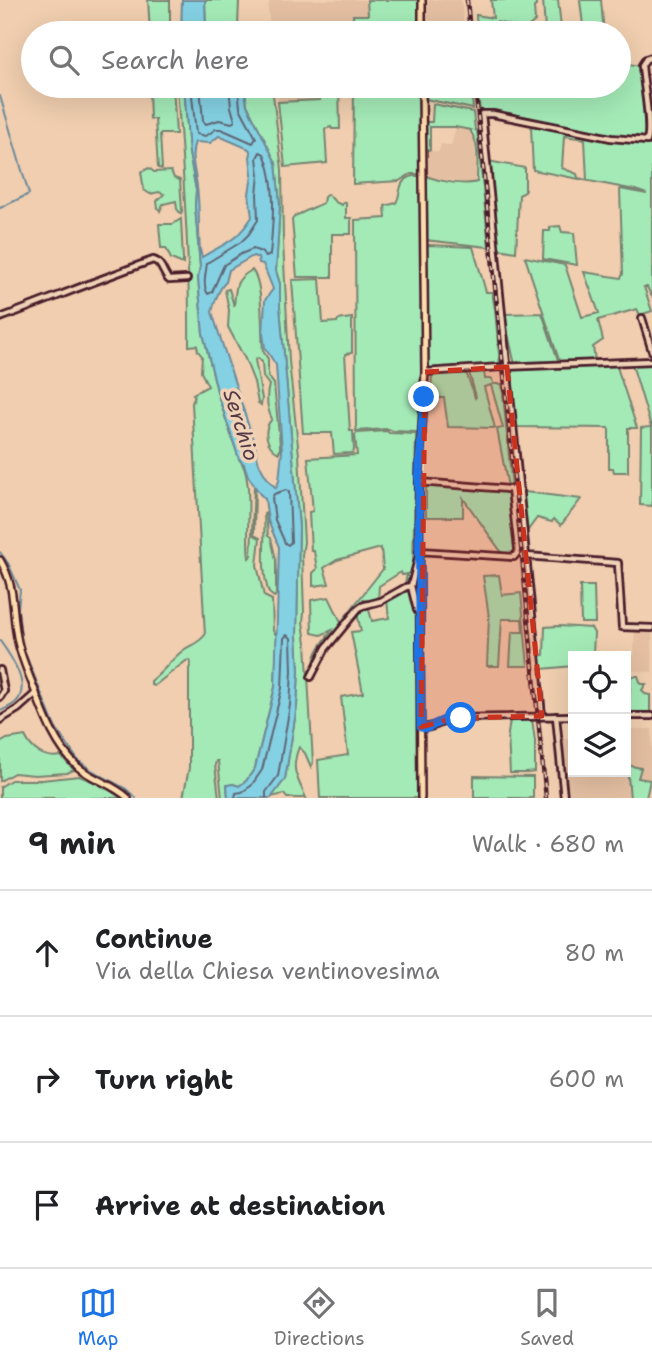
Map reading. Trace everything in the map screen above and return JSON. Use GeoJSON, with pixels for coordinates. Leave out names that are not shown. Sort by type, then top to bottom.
{"type":"FeatureCollection","features":[{"type":"Feature","properties":{"kind":"main road"},"geometry":{"type":"LineString","coordinates":[[422,0],[422,21]]}},
{"type":"Feature","properties":{"kind":"main road"},"geometry":{"type":"LineString","coordinates":[[421,798],[419,482],[425,372],[422,98]]}},
{"type":"Feature","properties":{"kind":"main road"},"geometry":{"type":"LineString","coordinates":[[0,560],[12,587],[19,646],[49,724],[76,765],[128,798]]}},
{"type":"Feature","properties":{"kind":"street"},"geometry":{"type":"LineString","coordinates":[[541,716],[482,114],[611,138],[647,141],[650,138],[649,105],[642,65],[652,57]]}},
{"type":"Feature","properties":{"kind":"street"},"geometry":{"type":"LineString","coordinates":[[0,318],[153,260],[159,263],[169,280],[187,279]]}},
{"type":"Feature","properties":{"kind":"street"},"geometry":{"type":"LineString","coordinates":[[642,318],[652,351]]}},
{"type":"Feature","properties":{"kind":"street"},"geometry":{"type":"LineString","coordinates":[[425,372],[652,361]]}},
{"type":"Feature","properties":{"kind":"street"},"geometry":{"type":"LineString","coordinates":[[419,482],[520,490]]}},
{"type":"Feature","properties":{"kind":"street"},"geometry":{"type":"LineString","coordinates":[[420,614],[411,586],[419,553],[514,557],[518,552],[511,489]]}},
{"type":"Feature","properties":{"kind":"street"},"geometry":{"type":"LineString","coordinates":[[526,556],[618,563],[622,627],[652,628]]}},
{"type":"Feature","properties":{"kind":"street"},"geometry":{"type":"LineString","coordinates":[[311,677],[326,648],[358,609],[382,601],[411,586]]}},
{"type":"Feature","properties":{"kind":"street"},"geometry":{"type":"LineString","coordinates":[[0,670],[4,691],[0,697]]}},
{"type":"Feature","properties":{"kind":"street"},"geometry":{"type":"LineString","coordinates":[[0,720],[36,693]]}},
{"type":"Feature","properties":{"kind":"street"},"geometry":{"type":"LineString","coordinates":[[555,716],[564,798]]}},
{"type":"Feature","properties":{"kind":"street"},"geometry":{"type":"LineString","coordinates":[[421,727],[427,728],[455,718],[568,716]]}},
{"type":"Feature","properties":{"kind":"street"},"geometry":{"type":"LineString","coordinates":[[631,716],[652,716]]}},
{"type":"Feature","properties":{"kind":"highlighted area"},"geometry":{"type":"Polygon","coordinates":[[[507,367],[542,716],[455,718],[421,727],[425,372],[507,367]]]}},
{"type":"Feature","properties":{"kind":"shaded area"},"geometry":{"type":"Polygon","coordinates":[[[270,0],[367,0],[368,15],[353,15],[353,21],[269,21],[270,0]]]}},
{"type":"Feature","properties":{"kind":"shaded area"},"geometry":{"type":"Polygon","coordinates":[[[426,0],[461,0],[464,21],[426,21],[426,0]]]}},
{"type":"Feature","properties":{"kind":"shaded area"},"geometry":{"type":"Polygon","coordinates":[[[278,98],[321,98],[320,100],[278,102],[278,98]]]}},
{"type":"Feature","properties":{"kind":"shaded area"},"geometry":{"type":"Polygon","coordinates":[[[456,127],[472,130],[474,136],[477,182],[474,184],[425,176],[425,149],[439,152],[441,144],[451,146],[456,127]]]}},
{"type":"Feature","properties":{"kind":"shaded area"},"geometry":{"type":"Polygon","coordinates":[[[635,630],[652,630],[652,672],[631,671],[635,630]]]}},
{"type":"Feature","properties":{"kind":"shaded area"},"geometry":{"type":"Polygon","coordinates":[[[631,729],[652,729],[652,780],[638,778],[631,769],[631,729]]]}},
{"type":"Feature","properties":{"kind":"shaded area"},"geometry":{"type":"Polygon","coordinates":[[[561,739],[568,739],[568,777],[629,777],[630,798],[567,798],[561,739]]]}},
{"type":"Feature","properties":{"kind":"green space"},"geometry":{"type":"Polygon","coordinates":[[[148,0],[170,0],[170,21],[149,21],[148,0]]]}},
{"type":"Feature","properties":{"kind":"green space"},"geometry":{"type":"Polygon","coordinates":[[[205,0],[239,0],[238,21],[206,21],[205,0]]]}},
{"type":"Feature","properties":{"kind":"green space"},"geometry":{"type":"Polygon","coordinates":[[[367,0],[419,0],[419,21],[353,21],[353,15],[368,15],[367,0]]]}},
{"type":"Feature","properties":{"kind":"green space"},"geometry":{"type":"Polygon","coordinates":[[[491,0],[536,0],[535,21],[476,21],[476,15],[493,18],[491,0]]]}},
{"type":"Feature","properties":{"kind":"green space"},"geometry":{"type":"Polygon","coordinates":[[[543,0],[558,0],[560,21],[544,21],[543,0]]]}},
{"type":"Feature","properties":{"kind":"green space"},"geometry":{"type":"Polygon","coordinates":[[[580,0],[601,0],[603,21],[582,21],[580,0]]]}},
{"type":"Feature","properties":{"kind":"green space"},"geometry":{"type":"Polygon","coordinates":[[[631,64],[640,66],[646,95],[648,136],[646,139],[630,136],[621,138],[480,111],[478,98],[631,98],[631,64]]]}},
{"type":"Feature","properties":{"kind":"green space"},"geometry":{"type":"Polygon","coordinates":[[[149,98],[174,98],[176,134],[160,134],[162,169],[158,168],[155,119],[150,119],[149,98]]]}},
{"type":"Feature","properties":{"kind":"green space"},"geometry":{"type":"Polygon","coordinates":[[[178,98],[185,98],[189,153],[196,190],[200,267],[198,278],[203,333],[218,395],[247,478],[249,558],[254,485],[255,488],[254,535],[260,538],[257,565],[264,596],[272,600],[273,631],[277,636],[275,687],[255,768],[239,786],[227,785],[228,798],[222,798],[216,761],[219,798],[183,798],[189,768],[190,660],[154,686],[151,685],[151,681],[177,656],[205,635],[192,403],[195,396],[193,394],[208,386],[201,372],[202,356],[197,345],[189,346],[184,183],[178,98]]]}},
{"type":"Feature","properties":{"kind":"green space"},"geometry":{"type":"Polygon","coordinates":[[[246,98],[273,98],[282,170],[289,361],[299,455],[304,542],[303,622],[313,763],[311,767],[299,747],[295,768],[306,798],[287,798],[284,794],[271,797],[285,779],[297,706],[299,527],[280,284],[276,271],[280,204],[276,163],[246,98]]]}},
{"type":"Feature","properties":{"kind":"green space"},"geometry":{"type":"Polygon","coordinates":[[[339,98],[340,129],[325,129],[327,163],[285,167],[278,102],[339,98]]]}},
{"type":"Feature","properties":{"kind":"green space"},"geometry":{"type":"Polygon","coordinates":[[[354,98],[419,98],[420,174],[411,174],[399,181],[353,184],[354,98]]]}},
{"type":"Feature","properties":{"kind":"green space"},"geometry":{"type":"Polygon","coordinates":[[[472,98],[473,109],[425,99],[472,98]]]}},
{"type":"Feature","properties":{"kind":"green space"},"geometry":{"type":"Polygon","coordinates":[[[433,104],[473,112],[489,247],[425,240],[425,176],[451,182],[477,182],[477,150],[471,130],[430,127],[430,150],[425,149],[425,122],[432,122],[433,104]]]}},
{"type":"Feature","properties":{"kind":"green space"},"geometry":{"type":"Polygon","coordinates":[[[531,126],[652,145],[652,297],[647,287],[644,287],[652,311],[640,315],[637,309],[598,320],[603,340],[593,347],[595,361],[560,363],[525,257],[565,265],[582,317],[599,313],[584,272],[621,278],[620,189],[647,194],[533,170],[531,126]],[[564,136],[562,168],[587,180],[585,139],[564,136]]]}},
{"type":"Feature","properties":{"kind":"green space"},"geometry":{"type":"Polygon","coordinates":[[[488,161],[525,168],[525,192],[519,195],[516,252],[499,249],[498,246],[488,161]]]}},
{"type":"Feature","properties":{"kind":"green space"},"geometry":{"type":"Polygon","coordinates":[[[149,168],[154,172],[171,171],[174,178],[180,180],[181,214],[176,201],[163,204],[160,211],[157,201],[164,194],[150,194],[144,190],[141,172],[149,168]]]}},
{"type":"Feature","properties":{"kind":"green space"},"geometry":{"type":"Polygon","coordinates":[[[413,176],[420,176],[422,401],[418,432],[387,429],[356,431],[355,220],[386,218],[385,206],[396,203],[402,184],[413,176]]]}},
{"type":"Feature","properties":{"kind":"green space"},"geometry":{"type":"Polygon","coordinates":[[[328,194],[335,202],[342,205],[346,203],[346,218],[351,218],[351,234],[332,234],[332,277],[297,277],[292,220],[323,203],[328,194]]]}},
{"type":"Feature","properties":{"kind":"green space"},"geometry":{"type":"Polygon","coordinates":[[[181,219],[183,264],[171,259],[166,248],[161,248],[159,224],[173,224],[181,219]]]}},
{"type":"Feature","properties":{"kind":"green space"},"geometry":{"type":"Polygon","coordinates":[[[560,226],[562,232],[574,233],[577,265],[543,259],[544,231],[560,226]]]}},
{"type":"Feature","properties":{"kind":"green space"},"geometry":{"type":"Polygon","coordinates":[[[428,245],[473,247],[486,292],[492,292],[500,366],[427,369],[428,245]]]}},
{"type":"Feature","properties":{"kind":"green space"},"geometry":{"type":"Polygon","coordinates":[[[252,270],[260,296],[263,351],[268,359],[268,376],[274,384],[279,453],[268,443],[266,433],[272,419],[268,402],[269,385],[263,377],[262,362],[258,358],[255,360],[261,405],[258,403],[254,382],[245,359],[228,327],[229,310],[225,290],[229,289],[234,306],[239,281],[252,270]]]}},
{"type":"Feature","properties":{"kind":"green space"},"geometry":{"type":"Polygon","coordinates":[[[320,279],[323,323],[352,318],[352,353],[345,354],[350,431],[353,431],[352,453],[334,454],[332,433],[303,433],[292,280],[320,279]]]}},
{"type":"Feature","properties":{"kind":"green space"},"geometry":{"type":"Polygon","coordinates":[[[542,313],[559,363],[515,365],[505,314],[542,313]]]}},
{"type":"Feature","properties":{"kind":"green space"},"geometry":{"type":"Polygon","coordinates":[[[652,363],[652,506],[640,505],[641,428],[651,427],[632,364],[652,363]]]}},
{"type":"Feature","properties":{"kind":"green space"},"geometry":{"type":"Polygon","coordinates":[[[616,364],[637,428],[628,428],[628,472],[614,472],[613,468],[609,468],[609,428],[516,427],[512,370],[616,364]]]}},
{"type":"Feature","properties":{"kind":"green space"},"geometry":{"type":"Polygon","coordinates":[[[484,370],[485,379],[492,379],[493,384],[502,384],[512,487],[508,487],[497,429],[503,428],[491,385],[484,387],[495,428],[448,427],[444,398],[431,398],[432,375],[465,373],[475,398],[469,372],[484,370]]]}},
{"type":"Feature","properties":{"kind":"green space"},"geometry":{"type":"Polygon","coordinates":[[[387,431],[416,434],[413,568],[410,579],[405,584],[407,574],[402,575],[401,572],[379,586],[378,600],[363,600],[323,650],[314,667],[317,652],[332,630],[321,635],[312,633],[311,600],[329,597],[341,622],[383,569],[381,548],[337,560],[324,568],[329,584],[313,586],[313,573],[317,569],[314,551],[311,551],[309,512],[313,511],[308,458],[357,455],[357,433],[387,431]]]}},
{"type":"Feature","properties":{"kind":"green space"},"geometry":{"type":"Polygon","coordinates":[[[426,484],[510,490],[515,552],[502,553],[463,498],[463,517],[426,517],[426,484]]]}},
{"type":"Feature","properties":{"kind":"green space"},"geometry":{"type":"Polygon","coordinates":[[[522,493],[581,499],[561,525],[554,519],[552,522],[537,518],[528,530],[522,493]]]}},
{"type":"Feature","properties":{"kind":"green space"},"geometry":{"type":"Polygon","coordinates":[[[266,513],[268,536],[271,538],[276,560],[274,597],[269,593],[266,584],[264,564],[266,513]]]}},
{"type":"Feature","properties":{"kind":"green space"},"geometry":{"type":"Polygon","coordinates":[[[499,575],[502,595],[521,593],[528,666],[510,666],[512,632],[523,632],[522,619],[502,619],[499,666],[487,666],[489,617],[483,576],[499,575]]]}},
{"type":"Feature","properties":{"kind":"green space"},"geometry":{"type":"Polygon","coordinates":[[[580,586],[594,586],[595,623],[581,623],[580,586]]]}},
{"type":"Feature","properties":{"kind":"green space"},"geometry":{"type":"Polygon","coordinates":[[[406,590],[412,595],[417,618],[418,798],[320,798],[318,760],[348,755],[341,697],[363,693],[351,632],[361,631],[357,613],[368,606],[372,621],[389,618],[387,600],[406,590]]]}},
{"type":"Feature","properties":{"kind":"green space"},"geometry":{"type":"Polygon","coordinates":[[[545,627],[591,628],[594,633],[593,651],[568,651],[568,666],[542,669],[538,656],[544,655],[545,627]]]}},
{"type":"Feature","properties":{"kind":"green space"},"geometry":{"type":"Polygon","coordinates":[[[631,676],[638,676],[641,684],[646,684],[642,690],[650,695],[648,713],[631,713],[631,676]]]}},
{"type":"Feature","properties":{"kind":"green space"},"geometry":{"type":"Polygon","coordinates":[[[532,719],[535,772],[510,773],[510,720],[532,719]]]}},
{"type":"Feature","properties":{"kind":"green space"},"geometry":{"type":"Polygon","coordinates":[[[25,736],[31,746],[40,753],[61,756],[74,770],[35,775],[14,773],[0,781],[0,743],[25,736]]]}},
{"type":"Feature","properties":{"kind":"green space"},"geometry":{"type":"Polygon","coordinates":[[[631,766],[641,768],[638,778],[650,780],[646,798],[630,798],[628,777],[631,777],[631,766]]]}},
{"type":"Feature","properties":{"kind":"green space"},"geometry":{"type":"Polygon","coordinates":[[[79,776],[102,785],[121,798],[0,798],[0,787],[11,780],[79,776]]]}},
{"type":"Feature","properties":{"kind":"green space"},"geometry":{"type":"Polygon","coordinates":[[[474,776],[533,777],[533,798],[474,798],[474,776]]]}},
{"type":"Feature","properties":{"kind":"water"},"geometry":{"type":"Polygon","coordinates":[[[182,0],[205,0],[206,21],[181,21],[182,0]]]}},
{"type":"Feature","properties":{"kind":"water","name":"Serchio"},"geometry":{"type":"Polygon","coordinates":[[[185,98],[246,98],[276,163],[280,204],[276,271],[280,284],[299,527],[297,706],[285,779],[271,798],[228,798],[227,785],[239,786],[255,768],[275,687],[279,547],[268,521],[265,499],[239,459],[218,395],[203,333],[198,278],[200,267],[196,190],[189,153],[185,98]],[[219,136],[210,143],[195,142],[193,159],[202,257],[235,237],[252,217],[249,149],[219,136]],[[253,256],[229,270],[212,312],[260,465],[276,488],[282,451],[276,365],[265,348],[263,334],[265,300],[273,289],[258,258],[253,256]]]}},
{"type":"Feature","properties":{"kind":"waterway"},"geometry":{"type":"LineString","coordinates":[[0,96],[29,194],[0,208]]}},
{"type":"Feature","properties":{"kind":"waterway"},"geometry":{"type":"LineString","coordinates":[[0,552],[20,590],[18,609],[22,646],[55,727],[78,760],[136,798]]}},
{"type":"Feature","properties":{"kind":"waterway"},"geometry":{"type":"LineString","coordinates":[[0,641],[18,671],[22,689],[15,703],[0,711]]}},
{"type":"Feature","properties":{"kind":"railway"},"geometry":{"type":"LineString","coordinates":[[467,0],[469,21]]}},
{"type":"Feature","properties":{"kind":"railway"},"geometry":{"type":"LineString","coordinates":[[476,98],[546,798]]}},
{"type":"Feature","properties":{"kind":"route"},"geometry":{"type":"LineString","coordinates":[[424,397],[419,482],[421,727],[427,728],[444,720],[461,718]]}}]}
